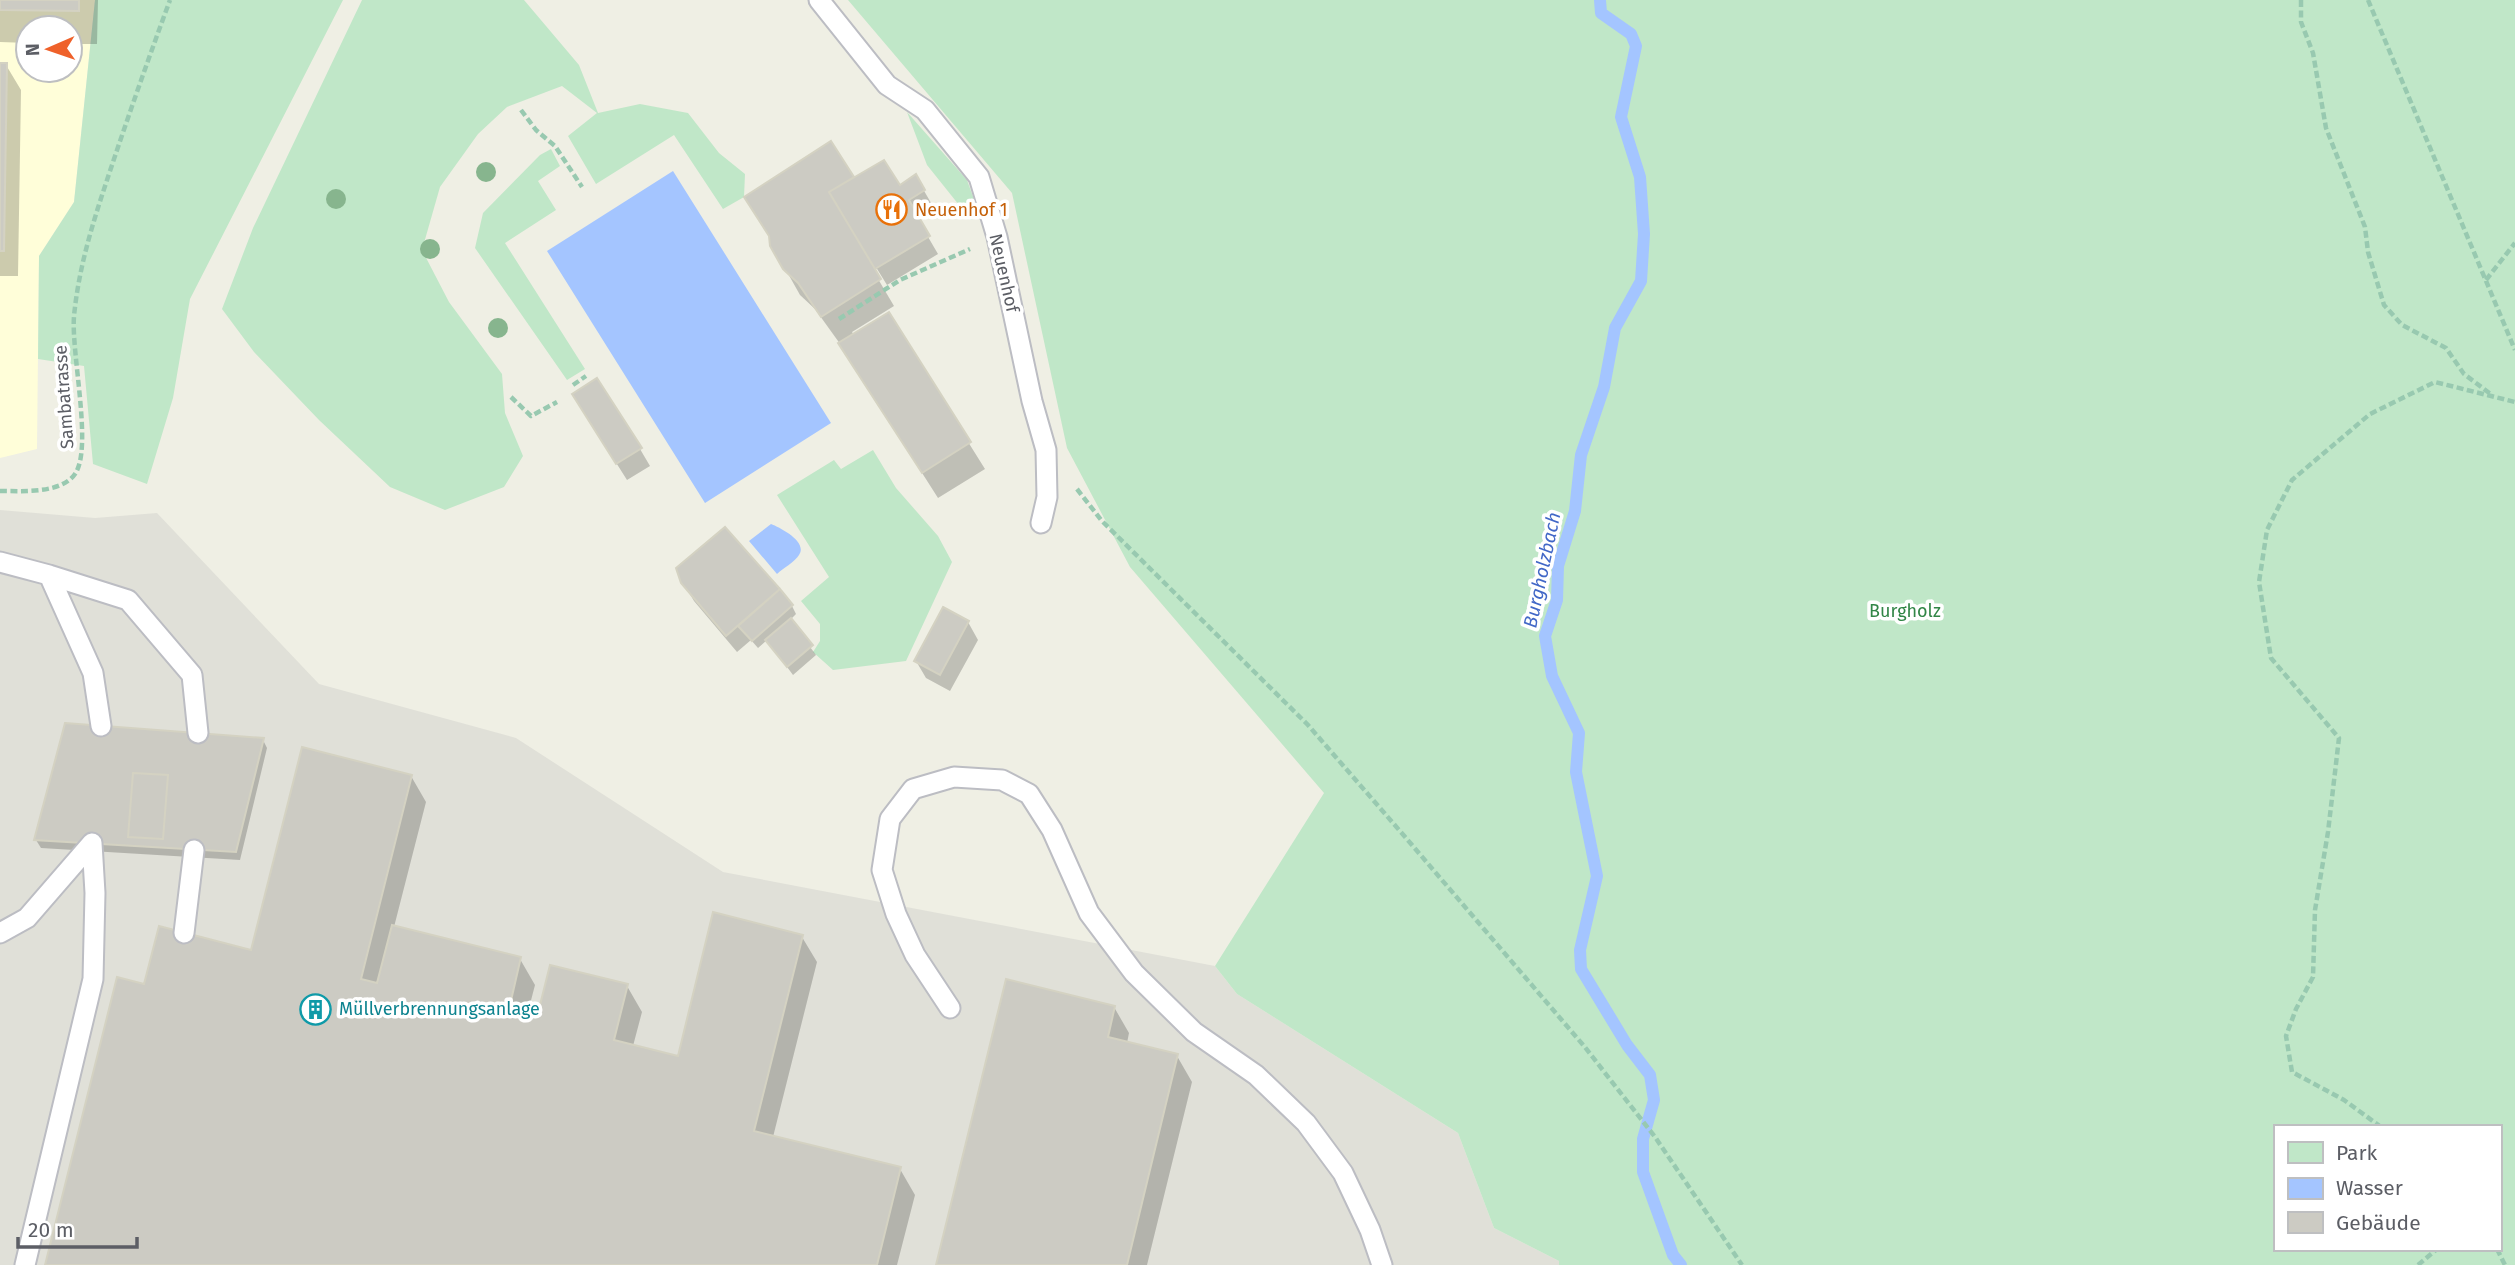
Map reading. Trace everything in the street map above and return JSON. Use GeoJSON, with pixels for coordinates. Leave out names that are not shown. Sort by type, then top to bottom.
{"type":"FeatureCollection","features":[{"type":"Feature","properties":{"kind":"lane","name":"Neuenhof"},"geometry":{"type":"LineString","coordinates":[[819,0],[887,85],[925,110],[979,177],[996,237],[1032,401],[1046,450],[1047,497],[1041,523]]}},
{"type":"Feature","properties":{"kind":"lane"},"geometry":{"type":"LineString","coordinates":[[0,562],[128,600],[192,675],[198,733]]}},
{"type":"Feature","properties":{"kind":"lane"},"geometry":{"type":"LineString","coordinates":[[49,575],[93,673],[101,726]]}},
{"type":"Feature","properties":{"kind":"lane"},"geometry":{"type":"LineString","coordinates":[[950,1008],[915,955],[896,914],[883,870],[890,819],[913,789],[954,778],[1002,779],[1028,794],[1052,831],[1089,914],[1134,973],[1194,1032],[1256,1075],[1306,1123],[1343,1173],[1370,1230],[1382,1265]]}},
{"type":"Feature","properties":{"kind":"lane"},"geometry":{"type":"LineString","coordinates":[[0,933],[27,918],[92,843],[95,892],[93,979],[25,1265]]}},
{"type":"Feature","properties":{"kind":"lane"},"geometry":{"type":"LineString","coordinates":[[184,933],[194,850]]}},
{"type":"Feature","properties":{"kind":"path","name":"Sambatrasse"},"geometry":{"type":"LineString","coordinates":[[0,491],[32,491],[66,483],[76,473],[82,458],[74,349],[78,278],[109,174],[170,0]]}},
{"type":"Feature","properties":{"kind":"path"},"geometry":{"type":"LineString","coordinates":[[2301,0],[2301,22],[2313,53],[2326,128],[2365,227],[2368,252],[2384,304],[2402,326],[2446,348],[2463,374],[2493,396]]}},
{"type":"Feature","properties":{"kind":"path"},"geometry":{"type":"LineString","coordinates":[[2368,0],[2515,350]]}},
{"type":"Feature","properties":{"kind":"path"},"geometry":{"type":"LineString","coordinates":[[521,110],[536,130],[555,145],[582,187]]}},
{"type":"Feature","properties":{"kind":"path"},"geometry":{"type":"LineString","coordinates":[[839,319],[900,280],[996,237]]}},
{"type":"Feature","properties":{"kind":"path"},"geometry":{"type":"LineString","coordinates":[[2486,280],[2515,243]]}},
{"type":"Feature","properties":{"kind":"path"},"geometry":{"type":"LineString","coordinates":[[573,385],[586,376]]}},
{"type":"Feature","properties":{"kind":"path"},"geometry":{"type":"LineString","coordinates":[[2378,1125],[2344,1100],[2292,1072],[2286,1036],[2296,1009],[2313,977],[2315,911],[2339,738],[2270,658],[2259,582],[2267,530],[2292,480],[2370,414],[2435,382],[2515,402]]}},
{"type":"Feature","properties":{"kind":"path"},"geometry":{"type":"LineString","coordinates":[[511,397],[531,416],[557,402]]}},
{"type":"Feature","properties":{"kind":"path"},"geometry":{"type":"LineString","coordinates":[[1046,450],[1102,521],[1308,725],[1584,1046],[1655,1136],[1742,1265]]}},
{"type":"Feature","properties":{"kind":"path"},"geometry":{"type":"LineString","coordinates":[[2418,1265],[2435,1251]]}},
{"type":"Feature","properties":{"kind":"shaded area"},"geometry":{"type":"Polygon","coordinates":[[[0,0],[95,0],[74,202],[39,256],[37,449],[0,458],[0,0]]]}},
{"type":"Feature","properties":{"kind":"shaded area"},"geometry":{"type":"Polygon","coordinates":[[[0,510],[95,518],[157,513],[319,684],[516,738],[723,872],[1215,966],[1237,994],[1458,1133],[1494,1228],[1559,1261],[1559,1265],[0,1265],[0,510]]]}},
{"type":"Feature","properties":{"kind":"green space"},"geometry":{"type":"Polygon","coordinates":[[[95,0],[343,0],[190,299],[173,398],[147,484],[93,464],[84,366],[38,359],[39,256],[74,202],[95,0]]]}},
{"type":"Feature","properties":{"kind":"green space"},"geometry":{"type":"Polygon","coordinates":[[[362,0],[524,0],[579,65],[598,113],[640,104],[688,113],[719,153],[745,174],[744,197],[723,209],[674,135],[596,184],[568,136],[597,113],[562,86],[507,107],[478,134],[440,187],[422,250],[449,302],[502,374],[505,413],[523,456],[504,487],[445,510],[390,487],[319,420],[254,352],[222,309],[253,228],[362,0]]]}},
{"type":"Feature","properties":{"kind":"green space","name":"Burgholz"},"geometry":{"type":"Polygon","coordinates":[[[848,0],[2515,0],[2515,1265],[1559,1265],[1559,1261],[1494,1228],[1458,1133],[1237,994],[1215,966],[1324,793],[1130,567],[1067,448],[1012,193],[848,0]]]}},
{"type":"Feature","properties":{"kind":"green space"},"geometry":{"type":"Polygon","coordinates":[[[907,112],[967,180],[980,216],[971,220],[927,165],[907,112]]]}},
{"type":"Feature","properties":{"kind":"green space"},"geometry":{"type":"Polygon","coordinates":[[[551,149],[560,166],[538,181],[556,210],[505,243],[585,369],[567,380],[475,248],[483,213],[540,155],[551,149]]]}},
{"type":"Feature","properties":{"kind":"green space"},"geometry":{"type":"Polygon","coordinates":[[[873,450],[896,488],[938,536],[952,562],[906,661],[833,670],[813,652],[820,641],[820,624],[801,601],[829,577],[777,495],[834,460],[841,469],[873,450]]]}},
{"type":"Feature","properties":{"kind":"water"},"geometry":{"type":"Polygon","coordinates":[[[673,171],[831,423],[705,503],[547,251],[673,171]]]}},
{"type":"Feature","properties":{"kind":"water"},"geometry":{"type":"Polygon","coordinates":[[[771,524],[792,536],[801,550],[795,560],[777,574],[749,541],[771,524]]]}},
{"type":"Feature","properties":{"kind":"building"},"geometry":{"type":"Polygon","coordinates":[[[0,0],[79,0],[79,11],[0,10],[0,0]]]}},
{"type":"Feature","properties":{"kind":"building"},"geometry":{"type":"Polygon","coordinates":[[[0,63],[7,63],[4,251],[0,251],[0,63]]]}},
{"type":"Feature","properties":{"kind":"building"},"geometry":{"type":"Polygon","coordinates":[[[831,141],[854,177],[829,192],[881,279],[821,317],[798,283],[783,269],[770,246],[769,236],[744,197],[831,141]]]}},
{"type":"Feature","properties":{"kind":"building"},"geometry":{"type":"Polygon","coordinates":[[[884,160],[900,185],[916,174],[925,190],[909,200],[930,236],[875,269],[829,192],[884,160]]]}},
{"type":"Feature","properties":{"kind":"building"},"geometry":{"type":"Polygon","coordinates":[[[889,312],[971,442],[922,473],[838,343],[889,312]]]}},
{"type":"Feature","properties":{"kind":"building"},"geometry":{"type":"Polygon","coordinates":[[[597,378],[642,448],[616,464],[572,394],[597,378]]]}},
{"type":"Feature","properties":{"kind":"building"},"geometry":{"type":"Polygon","coordinates":[[[725,527],[780,589],[726,636],[681,583],[676,568],[725,527]]]}},
{"type":"Feature","properties":{"kind":"building"},"geometry":{"type":"Polygon","coordinates":[[[780,589],[793,605],[752,641],[738,626],[780,589]]]}},
{"type":"Feature","properties":{"kind":"building"},"geometry":{"type":"Polygon","coordinates":[[[943,607],[969,621],[940,675],[914,661],[943,607]]]}},
{"type":"Feature","properties":{"kind":"building"},"geometry":{"type":"Polygon","coordinates":[[[791,618],[813,645],[787,667],[765,640],[791,618]]]}},
{"type":"Feature","properties":{"kind":"building"},"geometry":{"type":"Polygon","coordinates":[[[65,723],[264,738],[236,852],[34,840],[65,723]]]}},
{"type":"Feature","properties":{"kind":"building","name":"Müllverbrennungsanlage"},"geometry":{"type":"Polygon","coordinates":[[[302,747],[412,775],[361,979],[377,983],[392,925],[521,957],[510,1005],[538,1013],[550,965],[628,984],[614,1040],[678,1056],[713,912],[803,935],[754,1131],[901,1167],[877,1265],[45,1265],[117,977],[144,984],[159,926],[251,950],[302,747]]]}},
{"type":"Feature","properties":{"kind":"building"},"geometry":{"type":"Polygon","coordinates":[[[133,773],[168,775],[163,839],[128,837],[133,773]]]}},
{"type":"Feature","properties":{"kind":"building"},"geometry":{"type":"Polygon","coordinates":[[[1006,979],[1115,1006],[1108,1037],[1178,1054],[1127,1265],[936,1265],[1006,979]]]}},
{"type":"Feature","properties":{"kind":"waterway","name":"Burgholzbach"},"geometry":{"type":"LineString","coordinates":[[1600,0],[1601,13],[1631,34],[1636,46],[1621,117],[1640,177],[1644,234],[1641,281],[1615,328],[1604,387],[1581,455],[1575,511],[1558,566],[1557,600],[1545,636],[1552,676],[1579,733],[1576,772],[1597,876],[1580,950],[1581,969],[1627,1045],[1650,1075],[1654,1100],[1643,1139],[1643,1172],[1673,1255],[1681,1265]]}},
{"type":"Feature","properties":{"kind":"place","name":"Neuenhof 1"},"geometry":{"type":"Point","coordinates":[892,210]}},
{"type":"Feature","properties":{"kind":"place","name":"Müllverbrennungsanlage"},"geometry":{"type":"Point","coordinates":[316,1009]}}]}
